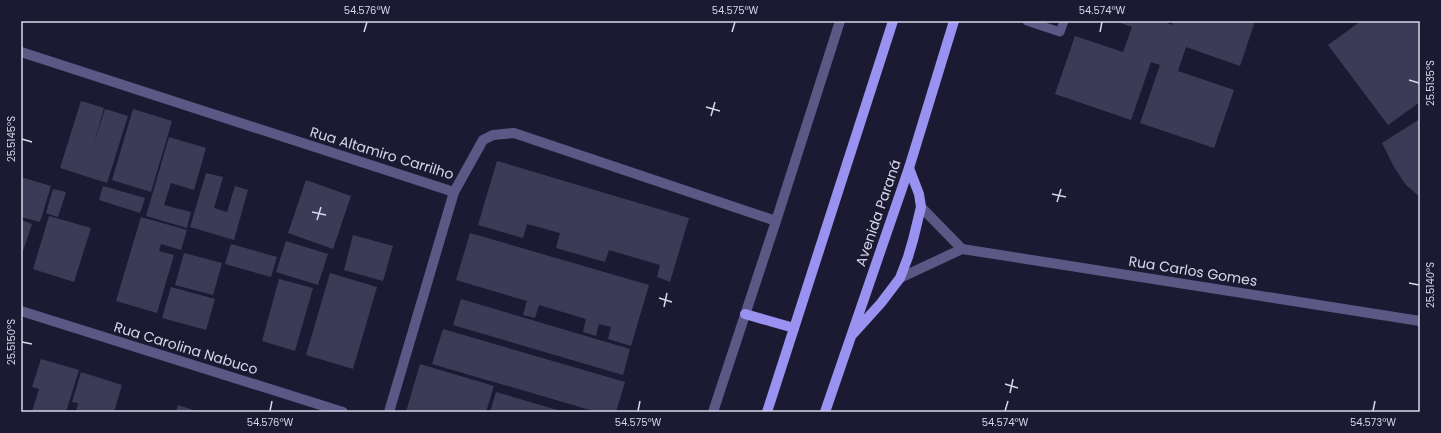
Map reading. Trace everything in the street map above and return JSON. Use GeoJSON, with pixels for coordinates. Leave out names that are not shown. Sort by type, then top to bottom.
{"type":"FeatureCollection","features":[{"type":"Feature","properties":{"kind":"main road"},"geometry":{"type":"LineString","coordinates":[[767,412],[893,21]]}},
{"type":"Feature","properties":{"kind":"main road","name":"Avenida Paraná"},"geometry":{"type":"LineString","coordinates":[[825,412],[909,168],[954,21]]}},
{"type":"Feature","properties":{"kind":"main road"},"geometry":{"type":"LineString","coordinates":[[849,339],[881,303],[900,278],[913,240],[921,207],[919,194],[909,168]]}},
{"type":"Feature","properties":{"kind":"main road"},"geometry":{"type":"LineString","coordinates":[[745,314],[794,328]]}},
{"type":"Feature","properties":{"kind":"street"},"geometry":{"type":"LineString","coordinates":[[713,412],[840,21]]}},
{"type":"Feature","properties":{"kind":"street","name":"Rua Altamiro Carrilho"},"geometry":{"type":"LineString","coordinates":[[21,52],[454,192],[483,140],[493,135],[514,133],[776,221]]}},
{"type":"Feature","properties":{"kind":"street"},"geometry":{"type":"LineString","coordinates":[[389,412],[454,192]]}},
{"type":"Feature","properties":{"kind":"street"},"geometry":{"type":"LineString","coordinates":[[900,278],[962,249],[921,207]]}},
{"type":"Feature","properties":{"kind":"street","name":"Rua Carlos Gomes"},"geometry":{"type":"LineString","coordinates":[[962,249],[1420,321]]}},
{"type":"Feature","properties":{"kind":"street","name":"Rua Carolina Nabuco"},"geometry":{"type":"LineString","coordinates":[[21,311],[344,412]]}},
{"type":"Feature","properties":{"kind":"lane"},"geometry":{"type":"LineString","coordinates":[[1027,21],[1060,32],[1064,21]]}},
{"type":"Feature","properties":{"kind":"building"},"geometry":{"type":"Polygon","coordinates":[[[1115,21],[1162,21],[1172,25],[1173,21],[1255,21],[1240,66],[1186,47],[1178,71],[1234,90],[1214,148],[1140,123],[1160,65],[1151,62],[1131,120],[1055,94],[1075,36],[1123,52],[1132,27],[1115,21]]]}},
{"type":"Feature","properties":{"kind":"building"},"geometry":{"type":"Polygon","coordinates":[[[1361,21],[1420,21],[1420,102],[1388,125],[1328,45],[1361,21]]]}},
{"type":"Feature","properties":{"kind":"building"},"geometry":{"type":"Polygon","coordinates":[[[81,101],[104,108],[94,143],[105,109],[128,116],[107,183],[60,168],[81,101]]]}},
{"type":"Feature","properties":{"kind":"building"},"geometry":{"type":"Polygon","coordinates":[[[133,109],[172,121],[151,192],[112,180],[133,109]]]}},
{"type":"Feature","properties":{"kind":"building"},"geometry":{"type":"Polygon","coordinates":[[[1420,119],[1420,197],[1406,185],[1394,167],[1382,143],[1420,119]]]}},
{"type":"Feature","properties":{"kind":"building"},"geometry":{"type":"Polygon","coordinates":[[[169,137],[206,148],[194,190],[171,183],[164,205],[191,212],[187,228],[146,216],[169,137]]]}},
{"type":"Feature","properties":{"kind":"building"},"geometry":{"type":"Polygon","coordinates":[[[497,161],[689,218],[670,282],[657,277],[660,265],[609,250],[605,262],[556,248],[560,233],[527,224],[523,238],[478,225],[497,161]]]}},
{"type":"Feature","properties":{"kind":"building"},"geometry":{"type":"Polygon","coordinates":[[[206,173],[223,177],[214,208],[227,212],[235,186],[248,190],[234,240],[190,227],[206,173]]]}},
{"type":"Feature","properties":{"kind":"building"},"geometry":{"type":"Polygon","coordinates":[[[21,177],[51,186],[40,222],[21,217],[21,177]]]}},
{"type":"Feature","properties":{"kind":"building"},"geometry":{"type":"Polygon","coordinates":[[[306,180],[351,196],[333,249],[288,233],[306,180]]]}},
{"type":"Feature","properties":{"kind":"building"},"geometry":{"type":"Polygon","coordinates":[[[103,186],[145,198],[140,213],[99,200],[103,186]]]}},
{"type":"Feature","properties":{"kind":"building"},"geometry":{"type":"Polygon","coordinates":[[[53,189],[66,192],[58,217],[46,213],[53,189]]]}},
{"type":"Feature","properties":{"kind":"building"},"geometry":{"type":"Polygon","coordinates":[[[49,216],[91,228],[74,282],[33,269],[49,216]]]}},
{"type":"Feature","properties":{"kind":"building"},"geometry":{"type":"Polygon","coordinates":[[[141,217],[187,230],[181,250],[161,244],[159,251],[174,255],[157,313],[116,301],[141,217]]]}},
{"type":"Feature","properties":{"kind":"building"},"geometry":{"type":"Polygon","coordinates":[[[21,220],[32,224],[21,257],[21,220]]]}},
{"type":"Feature","properties":{"kind":"building"},"geometry":{"type":"Polygon","coordinates":[[[470,233],[649,285],[631,346],[608,339],[611,327],[599,324],[596,336],[583,332],[586,319],[539,305],[535,318],[523,315],[527,301],[456,280],[470,233]]]}},
{"type":"Feature","properties":{"kind":"building"},"geometry":{"type":"Polygon","coordinates":[[[353,235],[393,246],[383,281],[344,270],[353,235]]]}},
{"type":"Feature","properties":{"kind":"building"},"geometry":{"type":"Polygon","coordinates":[[[286,241],[328,254],[318,285],[276,272],[286,241]]]}},
{"type":"Feature","properties":{"kind":"building"},"geometry":{"type":"Polygon","coordinates":[[[231,244],[277,257],[271,277],[225,264],[231,244]]]}},
{"type":"Feature","properties":{"kind":"building"},"geometry":{"type":"Polygon","coordinates":[[[184,253],[222,263],[213,295],[175,285],[184,253]]]}},
{"type":"Feature","properties":{"kind":"building"},"geometry":{"type":"Polygon","coordinates":[[[330,273],[377,287],[353,369],[306,355],[330,273]]]}},
{"type":"Feature","properties":{"kind":"building"},"geometry":{"type":"Polygon","coordinates":[[[279,279],[313,288],[295,351],[262,341],[279,279]]]}},
{"type":"Feature","properties":{"kind":"building"},"geometry":{"type":"Polygon","coordinates":[[[171,287],[215,299],[206,330],[162,318],[171,287]]]}},
{"type":"Feature","properties":{"kind":"building"},"geometry":{"type":"Polygon","coordinates":[[[461,299],[630,349],[623,375],[453,325],[461,299]]]}},
{"type":"Feature","properties":{"kind":"building"},"geometry":{"type":"Polygon","coordinates":[[[443,329],[625,382],[616,412],[597,412],[432,364],[443,329]]]}},
{"type":"Feature","properties":{"kind":"building"},"geometry":{"type":"Polygon","coordinates":[[[41,359],[79,370],[66,412],[32,412],[39,389],[32,387],[41,359]]]}},
{"type":"Feature","properties":{"kind":"building"},"geometry":{"type":"Polygon","coordinates":[[[420,364],[494,386],[486,412],[406,412],[420,364]]]}},
{"type":"Feature","properties":{"kind":"building"},"geometry":{"type":"Polygon","coordinates":[[[81,372],[122,385],[114,412],[76,412],[78,403],[72,402],[81,372]]]}},
{"type":"Feature","properties":{"kind":"building"},"geometry":{"type":"Polygon","coordinates":[[[496,392],[564,412],[490,412],[496,392]]]}},
{"type":"Feature","properties":{"kind":"building"},"geometry":{"type":"Polygon","coordinates":[[[178,405],[199,412],[176,412],[178,405]]]}}]}
